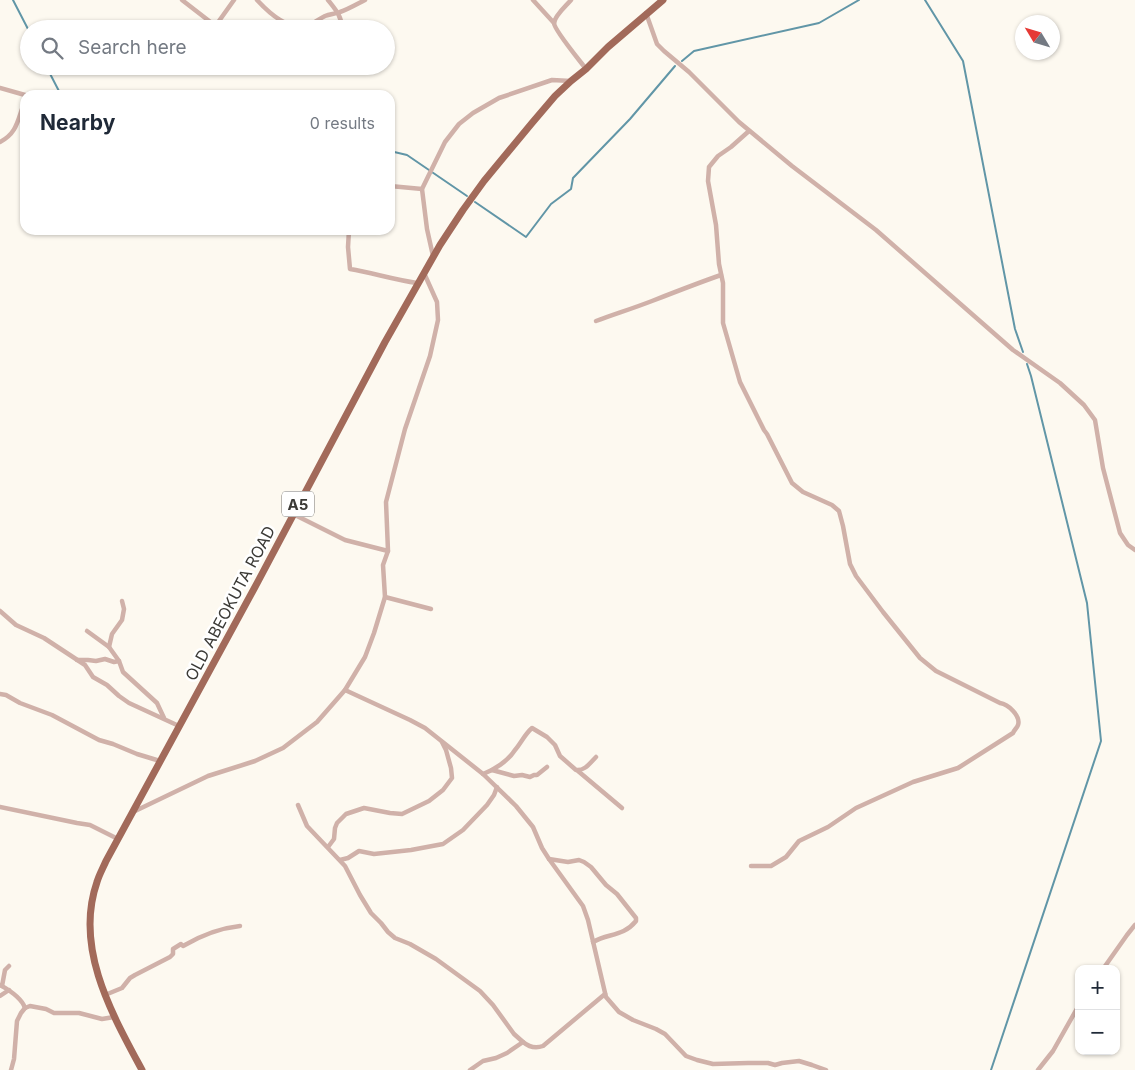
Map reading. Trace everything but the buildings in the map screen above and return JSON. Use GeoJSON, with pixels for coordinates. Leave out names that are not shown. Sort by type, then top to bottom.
{"type":"FeatureCollection","features":[{"type":"Feature","properties":{"kind":"highway","name":"OLD ABEOKUTA ROAD"},"geometry":{"type":"LineString","coordinates":[[142,1070],[114,1018],[100,984],[92,950],[90,919],[92,903],[97,883],[118,839],[384,342],[433,256],[484,181],[532,123],[571,81],[586,70],[608,46],[663,0]]}},
{"type":"Feature","properties":{"kind":"street"},"geometry":{"type":"LineString","coordinates":[[182,0],[208,20]]}},
{"type":"Feature","properties":{"kind":"street"},"geometry":{"type":"LineString","coordinates":[[220,20],[234,0]]}},
{"type":"Feature","properties":{"kind":"street"},"geometry":{"type":"LineString","coordinates":[[257,0],[280,20]]}},
{"type":"Feature","properties":{"kind":"street"},"geometry":{"type":"LineString","coordinates":[[328,0],[338,12],[340,20]]}},
{"type":"Feature","properties":{"kind":"street"},"geometry":{"type":"LineString","coordinates":[[317,20],[365,0]]}},
{"type":"Feature","properties":{"kind":"street"},"geometry":{"type":"LineString","coordinates":[[533,0],[554,23],[560,36],[586,70]]}},
{"type":"Feature","properties":{"kind":"street"},"geometry":{"type":"LineString","coordinates":[[554,23],[571,0]]}},
{"type":"Feature","properties":{"kind":"street"},"geometry":{"type":"LineString","coordinates":[[646,14],[657,44],[689,72],[749,131],[876,230],[1013,350],[1060,383],[1084,405],[1095,420],[1103,468],[1120,533],[1128,545],[1135,550]]}},
{"type":"Feature","properties":{"kind":"street"},"geometry":{"type":"LineString","coordinates":[[433,256],[422,190],[445,142],[460,124],[473,113],[499,98],[552,80],[571,81]]}},
{"type":"Feature","properties":{"kind":"street"},"geometry":{"type":"LineString","coordinates":[[0,88],[20,94]]}},
{"type":"Feature","properties":{"kind":"street"},"geometry":{"type":"LineString","coordinates":[[0,142],[14,131],[20,114]]}},
{"type":"Feature","properties":{"kind":"street"},"geometry":{"type":"LineString","coordinates":[[749,131],[718,156],[710,167],[708,181],[723,282],[724,323],[740,382],[792,484],[802,492],[832,504],[839,511],[850,564],[856,576],[920,658],[936,671],[1000,703],[1004,703],[1018,718],[1018,725],[1012,733],[958,768],[913,782],[856,808],[828,827],[799,842],[786,857],[771,866],[751,866]]}},
{"type":"Feature","properties":{"kind":"street"},"geometry":{"type":"LineString","coordinates":[[395,187],[422,190]]}},
{"type":"Feature","properties":{"kind":"street"},"geometry":{"type":"LineString","coordinates":[[349,235],[350,268],[417,283]]}},
{"type":"Feature","properties":{"kind":"street"},"geometry":{"type":"LineString","coordinates":[[132,812],[208,776],[246,764],[283,748],[317,722],[345,690],[365,657],[386,596],[383,565],[388,552],[386,502],[405,429],[430,356],[438,320],[437,302],[424,272]]}},
{"type":"Feature","properties":{"kind":"street"},"geometry":{"type":"LineString","coordinates":[[596,320],[721,275]]}},
{"type":"Feature","properties":{"kind":"street"},"geometry":{"type":"LineString","coordinates":[[293,514],[345,540],[388,552]]}},
{"type":"Feature","properties":{"kind":"street"},"geometry":{"type":"LineString","coordinates":[[386,596],[432,609]]}},
{"type":"Feature","properties":{"kind":"street"},"geometry":{"type":"LineString","coordinates":[[110,647],[112,634],[122,620],[124,609],[122,601]]}},
{"type":"Feature","properties":{"kind":"street"},"geometry":{"type":"LineString","coordinates":[[0,612],[16,625],[44,638],[85,665],[93,677],[107,685],[118,696],[179,726]]}},
{"type":"Feature","properties":{"kind":"street"},"geometry":{"type":"LineString","coordinates":[[87,631],[110,647],[119,661],[123,672],[157,703],[164,719]]}},
{"type":"Feature","properties":{"kind":"street"},"geometry":{"type":"LineString","coordinates":[[77,660],[96,661],[105,659],[114,662],[119,661]]}},
{"type":"Feature","properties":{"kind":"street"},"geometry":{"type":"LineString","coordinates":[[345,690],[425,728],[483,774],[516,806],[532,827],[549,859],[583,906],[606,997],[619,1012],[665,1034],[686,1056],[697,1060],[713,1064],[748,1062],[775,1065],[799,1061],[826,1070]]}},
{"type":"Feature","properties":{"kind":"street"},"geometry":{"type":"LineString","coordinates":[[0,694],[52,715],[99,740],[160,761]]}},
{"type":"Feature","properties":{"kind":"street"},"geometry":{"type":"LineString","coordinates":[[483,774],[492,770],[512,755],[524,736],[532,728],[547,737],[555,745],[560,756],[570,766],[622,808]]}},
{"type":"Feature","properties":{"kind":"street"},"geometry":{"type":"LineString","coordinates":[[328,848],[334,839],[335,828],[346,814],[364,808],[402,814],[429,801],[443,790],[452,778],[446,750],[440,739]]}},
{"type":"Feature","properties":{"kind":"street"},"geometry":{"type":"LineString","coordinates":[[578,771],[584,769],[596,757]]}},
{"type":"Feature","properties":{"kind":"street"},"geometry":{"type":"LineString","coordinates":[[492,770],[514,776],[530,777],[537,775],[547,767]]}},
{"type":"Feature","properties":{"kind":"street"},"geometry":{"type":"LineString","coordinates":[[340,860],[348,858],[359,851],[374,854],[443,844],[463,830],[494,796],[497,788]]}},
{"type":"Feature","properties":{"kind":"street"},"geometry":{"type":"LineString","coordinates":[[298,805],[307,826],[345,866],[371,913],[382,923],[388,932],[395,938],[436,959],[475,987],[494,1005],[514,1034],[529,1047],[542,1046],[605,994]]}},
{"type":"Feature","properties":{"kind":"street"},"geometry":{"type":"LineString","coordinates":[[0,807],[90,825],[118,839]]}},
{"type":"Feature","properties":{"kind":"street"},"geometry":{"type":"LineString","coordinates":[[549,859],[568,862],[579,860],[584,862],[617,894],[636,918],[634,924],[624,932],[593,942]]}},
{"type":"Feature","properties":{"kind":"street"},"geometry":{"type":"LineString","coordinates":[[1107,965],[1126,935],[1135,925]]}},
{"type":"Feature","properties":{"kind":"street"},"geometry":{"type":"LineString","coordinates":[[105,995],[122,988],[130,978],[170,957],[173,954],[173,949],[181,944],[184,946],[201,937],[240,926]]}},
{"type":"Feature","properties":{"kind":"street"},"geometry":{"type":"LineString","coordinates":[[9,966],[1,986],[23,1002],[25,1008]]}},
{"type":"Feature","properties":{"kind":"street"},"geometry":{"type":"LineString","coordinates":[[0,996],[9,990]]}},
{"type":"Feature","properties":{"kind":"street"},"geometry":{"type":"LineString","coordinates":[[11,1070],[14,1059],[17,1021],[25,1008],[30,1006],[46,1009],[54,1013],[79,1013],[102,1019],[114,1018]]}},
{"type":"Feature","properties":{"kind":"street"},"geometry":{"type":"LineString","coordinates":[[1038,1070],[1053,1051],[1076,1010]]}},
{"type":"Feature","properties":{"kind":"street"},"geometry":{"type":"LineString","coordinates":[[470,1070],[483,1061],[508,1053],[523,1042]]}},
{"type":"Feature","properties":{"kind":"waterway"},"geometry":{"type":"LineString","coordinates":[[13,0],[23,20]]}},
{"type":"Feature","properties":{"kind":"waterway"},"geometry":{"type":"LineString","coordinates":[[682,61],[694,51],[819,23],[859,0]]}},
{"type":"Feature","properties":{"kind":"waterway"},"geometry":{"type":"LineString","coordinates":[[925,0],[963,61],[1015,329],[1023,352]]}},
{"type":"Feature","properties":{"kind":"waterway"},"geometry":{"type":"LineString","coordinates":[[475,202],[526,237],[551,204],[571,189],[573,178],[630,119],[675,66]]}},
{"type":"Feature","properties":{"kind":"waterway"},"geometry":{"type":"LineString","coordinates":[[51,75],[58,90]]}},
{"type":"Feature","properties":{"kind":"waterway"},"geometry":{"type":"LineString","coordinates":[[395,152],[407,155],[467,196]]}},
{"type":"Feature","properties":{"kind":"waterway"},"geometry":{"type":"LineString","coordinates":[[991,1070],[1101,741],[1087,603],[1027,364]]}}]}
